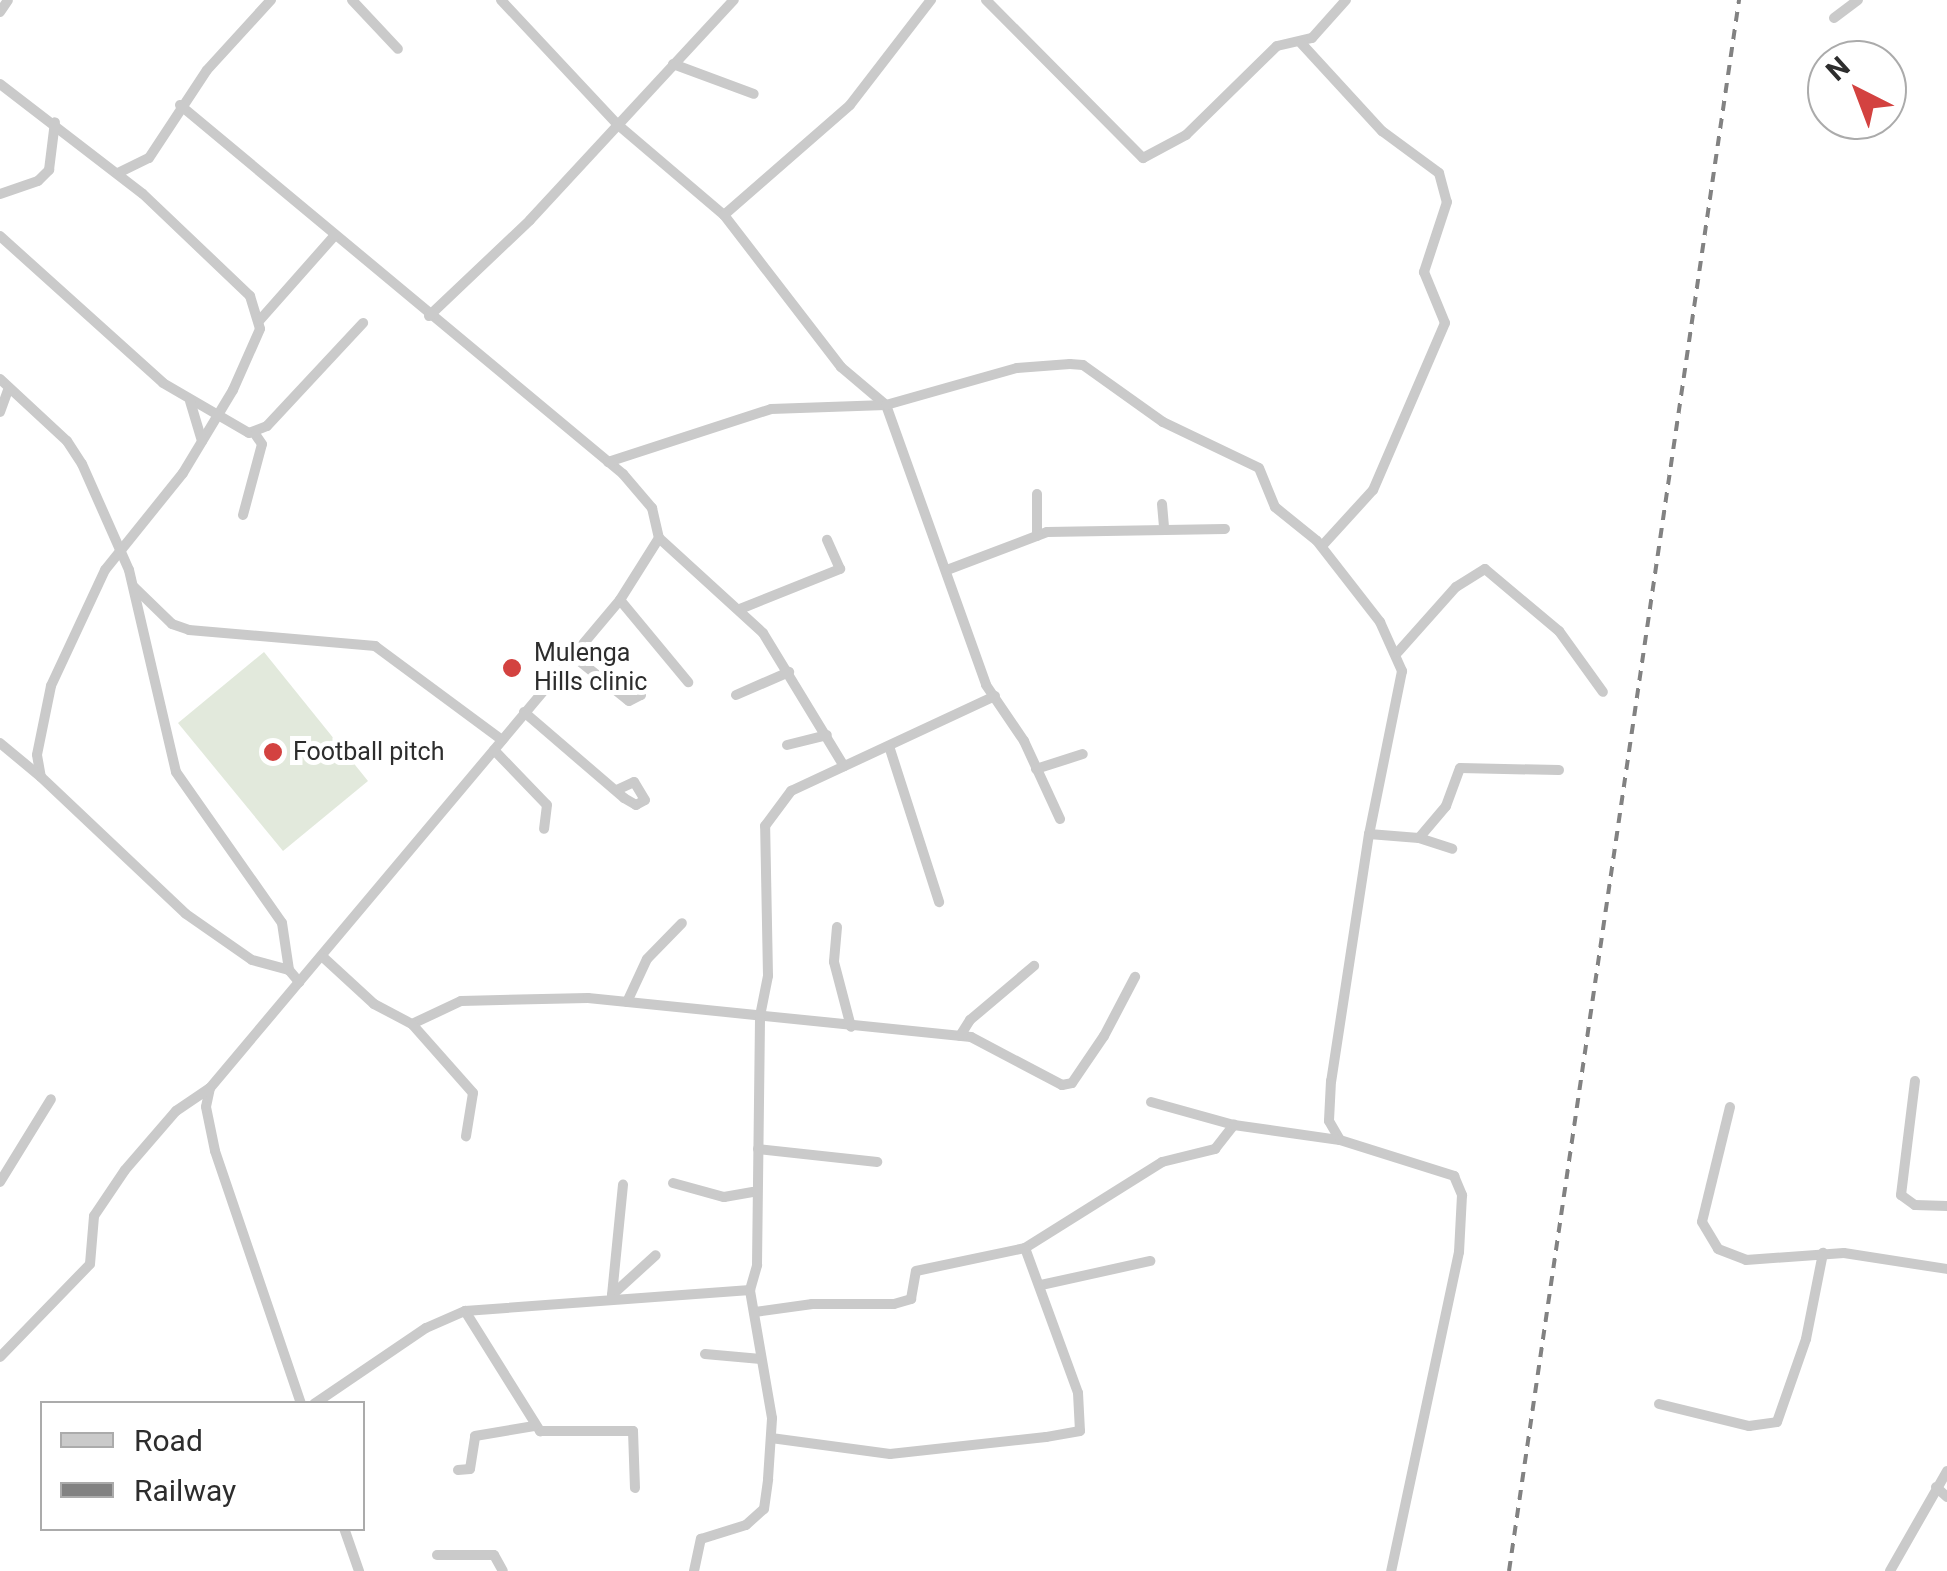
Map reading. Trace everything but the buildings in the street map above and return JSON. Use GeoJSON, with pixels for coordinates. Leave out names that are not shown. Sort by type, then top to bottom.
{"type":"FeatureCollection","features":[{"type":"Feature","properties":{"kind":"street"},"geometry":{"type":"LineString","coordinates":[[0,12],[8,0]]}},
{"type":"Feature","properties":{"kind":"street"},"geometry":{"type":"LineString","coordinates":[[143,194],[143,164],[180,105],[271,0]]}},
{"type":"Feature","properties":{"kind":"street"},"geometry":{"type":"LineString","coordinates":[[352,0],[398,49]]}},
{"type":"Feature","properties":{"kind":"street"},"geometry":{"type":"LineString","coordinates":[[429,316],[734,0]]}},
{"type":"Feature","properties":{"kind":"street"},"geometry":{"type":"LineString","coordinates":[[724,215],[850,105],[931,0]]}},
{"type":"Feature","properties":{"kind":"street"},"geometry":{"type":"LineString","coordinates":[[994,2],[1143,158],[1186,135],[1277,46],[1301,43],[1346,0]]}},
{"type":"Feature","properties":{"kind":"street"},"geometry":{"type":"LineString","coordinates":[[1834,18],[1858,0]]}},
{"type":"Feature","properties":{"kind":"street"},"geometry":{"type":"LineString","coordinates":[[508,2],[617,124],[724,215],[841,368],[886,405],[995,696],[1060,819]]}},
{"type":"Feature","properties":{"kind":"street"},"geometry":{"type":"LineString","coordinates":[[1301,43],[1382,131],[1439,173],[1446,202],[1424,272],[1445,323],[1373,490],[1322,546]]}},
{"type":"Feature","properties":{"kind":"street"},"geometry":{"type":"LineString","coordinates":[[673,64],[754,94]]}},
{"type":"Feature","properties":{"kind":"street"},"geometry":{"type":"LineString","coordinates":[[0,84],[55,122],[143,194],[250,296],[259,321]]}},
{"type":"Feature","properties":{"kind":"street"},"geometry":{"type":"LineString","coordinates":[[180,105],[335,235],[359,248],[429,316],[608,462],[652,508],[659,538],[740,609],[789,672],[844,766]]}},
{"type":"Feature","properties":{"kind":"street"},"geometry":{"type":"LineString","coordinates":[[0,194],[38,181],[49,170],[55,122]]}},
{"type":"Feature","properties":{"kind":"street"},"geometry":{"type":"LineString","coordinates":[[118,173],[143,164]]}},
{"type":"Feature","properties":{"kind":"street"},"geometry":{"type":"LineString","coordinates":[[41,778],[37,755],[51,686],[119,552],[218,416],[252,352],[259,321],[272,300],[335,235]]}},
{"type":"Feature","properties":{"kind":"street"},"geometry":{"type":"LineString","coordinates":[[0,236],[129,355],[190,400],[254,434],[262,444],[243,515]]}},
{"type":"Feature","properties":{"kind":"street"},"geometry":{"type":"LineString","coordinates":[[250,296],[272,300]]}},
{"type":"Feature","properties":{"kind":"street"},"geometry":{"type":"LineString","coordinates":[[254,434],[364,323]]}},
{"type":"Feature","properties":{"kind":"street"},"geometry":{"type":"LineString","coordinates":[[608,462],[771,410],[886,405],[1017,368],[1083,365],[1163,422],[1258,468],[1275,507],[1322,546],[1398,652],[1402,671],[1368,834],[1328,1111],[1340,1140]]}},
{"type":"Feature","properties":{"kind":"street"},"geometry":{"type":"LineString","coordinates":[[0,378],[8,390],[73,449],[134,586],[176,772],[208,827],[277,914],[288,936],[289,970]]}},
{"type":"Feature","properties":{"kind":"street"},"geometry":{"type":"LineString","coordinates":[[0,412],[8,390]]}},
{"type":"Feature","properties":{"kind":"street"},"geometry":{"type":"LineString","coordinates":[[190,400],[202,442]]}},
{"type":"Feature","properties":{"kind":"street"},"geometry":{"type":"LineString","coordinates":[[1036,494],[1037,536]]}},
{"type":"Feature","properties":{"kind":"street"},"geometry":{"type":"LineString","coordinates":[[1162,504],[1164,528]]}},
{"type":"Feature","properties":{"kind":"street"},"geometry":{"type":"LineString","coordinates":[[947,570],[1037,536],[1164,528],[1225,529]]}},
{"type":"Feature","properties":{"kind":"street"},"geometry":{"type":"LineString","coordinates":[[0,1357],[90,1264],[94,1216],[125,1170],[176,1110],[210,1088],[324,958],[620,600],[659,538]]}},
{"type":"Feature","properties":{"kind":"street"},"geometry":{"type":"LineString","coordinates":[[740,609],[840,569],[827,540]]}},
{"type":"Feature","properties":{"kind":"street"},"geometry":{"type":"LineString","coordinates":[[1398,652],[1456,587],[1486,569],[1559,632],[1603,692]]}},
{"type":"Feature","properties":{"kind":"street"},"geometry":{"type":"LineString","coordinates":[[134,586],[172,624],[189,630],[375,646],[502,740]]}},
{"type":"Feature","properties":{"kind":"street"},"geometry":{"type":"LineString","coordinates":[[620,600],[688,682]]}},
{"type":"Feature","properties":{"kind":"street"},"geometry":{"type":"LineString","coordinates":[[572,654],[615,689]]}},
{"type":"Feature","properties":{"kind":"street"},"geometry":{"type":"LineString","coordinates":[[736,695],[789,672]]}},
{"type":"Feature","properties":{"kind":"street"},"geometry":{"type":"LineString","coordinates":[[694,1571],[701,1539],[746,1525],[764,1509],[770,1438],[750,1290],[756,1265],[754,1192],[760,1016],[768,976],[765,826],[791,791],[995,696]]}},
{"type":"Feature","properties":{"kind":"street"},"geometry":{"type":"LineString","coordinates":[[524,712],[617,790]]}},
{"type":"Feature","properties":{"kind":"street"},"geometry":{"type":"LineString","coordinates":[[787,745],[827,735]]}},
{"type":"Feature","properties":{"kind":"street"},"geometry":{"type":"LineString","coordinates":[[0,743],[186,914],[252,960],[289,970],[300,982]]}},
{"type":"Feature","properties":{"kind":"street"},"geometry":{"type":"LineString","coordinates":[[889,746],[939,902]]}},
{"type":"Feature","properties":{"kind":"street"},"geometry":{"type":"LineString","coordinates":[[494,750],[547,805],[544,830]]}},
{"type":"Feature","properties":{"kind":"street"},"geometry":{"type":"LineString","coordinates":[[1036,769],[1082,754]]}},
{"type":"Feature","properties":{"kind":"street"},"geometry":{"type":"LineString","coordinates":[[1420,838],[1446,806],[1460,768],[1559,770]]}},
{"type":"Feature","properties":{"kind":"street"},"geometry":{"type":"LineString","coordinates":[[1368,834],[1420,838],[1452,849]]}},
{"type":"Feature","properties":{"kind":"street"},"geometry":{"type":"LineString","coordinates":[[627,1002],[647,959],[682,923]]}},
{"type":"Feature","properties":{"kind":"street"},"geometry":{"type":"LineString","coordinates":[[838,927],[834,962],[851,1026]]}},
{"type":"Feature","properties":{"kind":"street"},"geometry":{"type":"LineString","coordinates":[[324,958],[374,1004],[412,1024],[473,1093],[466,1136]]}},
{"type":"Feature","properties":{"kind":"street"},"geometry":{"type":"LineString","coordinates":[[960,1036],[970,1020],[1034,966]]}},
{"type":"Feature","properties":{"kind":"street"},"geometry":{"type":"LineString","coordinates":[[412,1024],[461,1001],[627,1002],[960,1036],[1012,1054],[1062,1086],[1072,1083],[1135,977]]}},
{"type":"Feature","properties":{"kind":"street"},"geometry":{"type":"LineString","coordinates":[[1916,1081],[1901,1195],[1915,1205],[1947,1206]]}},
{"type":"Feature","properties":{"kind":"street"},"geometry":{"type":"LineString","coordinates":[[210,1088],[206,1107],[216,1152],[301,1401]]}},
{"type":"Feature","properties":{"kind":"street"},"geometry":{"type":"LineString","coordinates":[[0,1182],[51,1100]]}},
{"type":"Feature","properties":{"kind":"street"},"geometry":{"type":"LineString","coordinates":[[1150,1102],[1234,1125],[1340,1140],[1445,1171],[1462,1195],[1459,1252],[1391,1571]]}},
{"type":"Feature","properties":{"kind":"street"},"geometry":{"type":"LineString","coordinates":[[1730,1107],[1702,1222],[1706,1236],[1728,1256],[1746,1260],[1823,1253],[1947,1269]]}},
{"type":"Feature","properties":{"kind":"street"},"geometry":{"type":"LineString","coordinates":[[754,1312],[812,1304],[894,1304],[910,1299],[916,1272],[1025,1248],[1162,1162],[1215,1149],[1234,1125]]}},
{"type":"Feature","properties":{"kind":"street"},"geometry":{"type":"LineString","coordinates":[[758,1150],[877,1162]]}},
{"type":"Feature","properties":{"kind":"street"},"geometry":{"type":"LineString","coordinates":[[674,1183],[724,1197],[754,1192]]}},
{"type":"Feature","properties":{"kind":"street"},"geometry":{"type":"LineString","coordinates":[[612,1295],[623,1185]]}},
{"type":"Feature","properties":{"kind":"street"},"geometry":{"type":"LineString","coordinates":[[770,1438],[890,1454],[1080,1431],[1078,1393],[1025,1248]]}},
{"type":"Feature","properties":{"kind":"street"},"geometry":{"type":"LineString","coordinates":[[1659,1404],[1772,1426],[1785,1409],[1806,1339],[1823,1253]]}},
{"type":"Feature","properties":{"kind":"street"},"geometry":{"type":"LineString","coordinates":[[612,1295],[656,1255]]}},
{"type":"Feature","properties":{"kind":"street"},"geometry":{"type":"LineString","coordinates":[[1041,1285],[1150,1262]]}},
{"type":"Feature","properties":{"kind":"street"},"geometry":{"type":"LineString","coordinates":[[318,1401],[426,1328],[465,1311],[612,1295],[750,1290]]}},
{"type":"Feature","properties":{"kind":"street"},"geometry":{"type":"LineString","coordinates":[[465,1311],[534,1426]]}},
{"type":"Feature","properties":{"kind":"street"},"geometry":{"type":"LineString","coordinates":[[705,1354],[761,1360]]}},
{"type":"Feature","properties":{"kind":"street"},"geometry":{"type":"LineString","coordinates":[[458,1470],[470,1469],[475,1436],[534,1426],[633,1430],[635,1488]]}},
{"type":"Feature","properties":{"kind":"street"},"geometry":{"type":"LineString","coordinates":[[1891,1571],[1947,1471]]}},
{"type":"Feature","properties":{"kind":"street"},"geometry":{"type":"LineString","coordinates":[[1936,1486],[1947,1496]]}},
{"type":"Feature","properties":{"kind":"street"},"geometry":{"type":"LineString","coordinates":[[345,1531],[359,1571]]}},
{"type":"Feature","properties":{"kind":"street"},"geometry":{"type":"LineString","coordinates":[[437,1555],[494,1555],[503,1571]]}},
{"type":"Feature","properties":{"kind":"shaded area","name":"Football pitch"},"geometry":{"type":"Polygon","coordinates":[[[264,652],[368,781],[283,851],[178,723],[264,652]]]}},
{"type":"Feature","properties":{"kind":"railway"},"geometry":{"type":"LineString","coordinates":[[1509,1571],[1739,0]]}},
{"type":"Feature","properties":{"kind":"place","name":"Mulenga Hills clinic"},"geometry":{"type":"Point","coordinates":[512,668]}},
{"type":"Feature","properties":{"kind":"place","name":"Football pitch"},"geometry":{"type":"Point","coordinates":[273,752]}}]}
